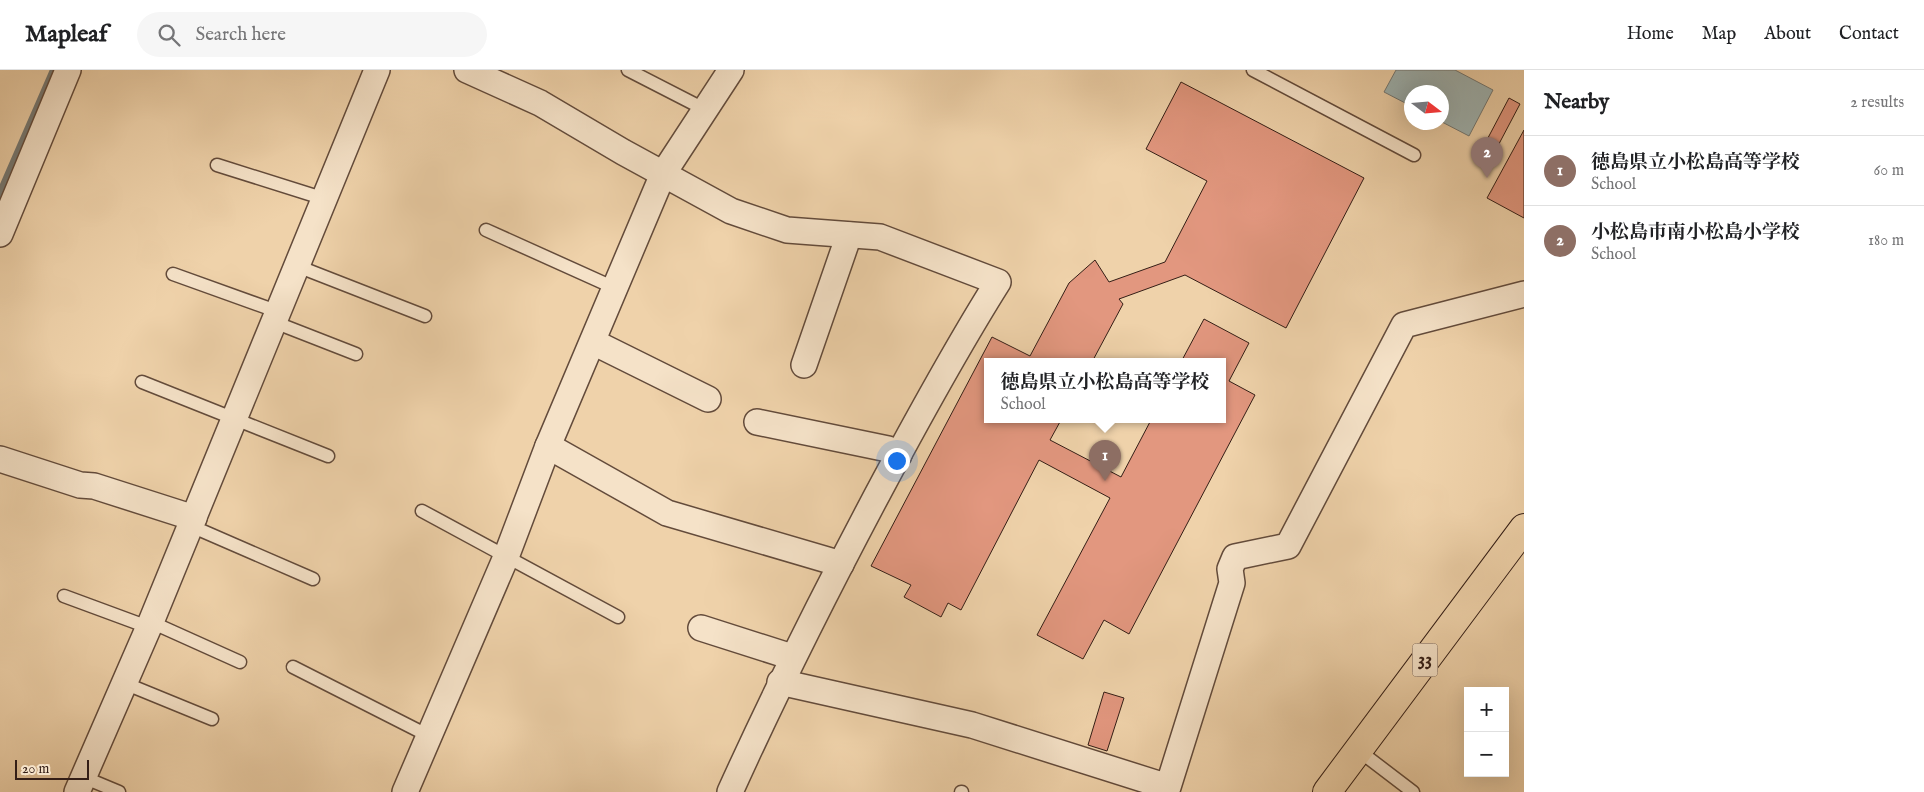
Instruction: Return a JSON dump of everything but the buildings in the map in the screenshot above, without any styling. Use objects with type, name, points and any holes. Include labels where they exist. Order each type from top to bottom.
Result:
[{"type":"main road","name":"33","points":[[1327,792],[1524,528]]},
{"type":"street","points":[[0,234],[68,70]]},
{"type":"street","points":[[80,784],[150,624],[377,70]]},
{"type":"street","points":[[467,70],[540,103],[731,211],[787,230],[880,237],[998,282],[974,320],[899,454],[841,564],[780,682],[730,792]]},
{"type":"street","points":[[405,792],[506,557],[548,446],[617,289],[664,174],[731,70]]},
{"type":"street","points":[[804,365],[849,236]]},
{"type":"street","points":[[780,682],[972,725],[1168,787],[1232,583],[1230,569],[1235,557],[1288,546],[1404,325],[1524,294]]},
{"type":"street","points":[[593,342],[708,400]]},
{"type":"street","points":[[757,422],[888,449],[899,454]]},
{"type":"street","points":[[548,446],[667,513],[841,564]]},
{"type":"street","points":[[0,460],[80,484],[94,486],[192,522]]},
{"type":"street","points":[[700,628],[792,658]]},
{"type":"lane","points":[[628,70],[706,110]]},
{"type":"lane","points":[[1253,70],[1414,155]]},
{"type":"lane","points":[[217,165],[325,199]]},
{"type":"lane","points":[[486,230],[617,289]]},
{"type":"lane","points":[[297,266],[425,316]]},
{"type":"lane","points":[[172,274],[277,317],[356,354]]},
{"type":"lane","points":[[142,382],[328,456]]},
{"type":"lane","points":[[422,511],[618,617]]},
{"type":"lane","points":[[192,522],[313,579]]},
{"type":"lane","points":[[64,596],[150,624],[240,662]]},
{"type":"lane","points":[[293,667],[429,736]]},
{"type":"lane","points":[[124,684],[212,718]]},
{"type":"lane","points":[[1358,750],[1413,792]]},
{"type":"lane","points":[[80,784],[119,792]]},
{"type":"water","points":[[1396,70],[1455,70],[1493,90],[1469,136],[1449,126],[1449,85],[1404,85],[1404,102],[1384,92]]},
{"type":"waterway","points":[[0,194],[54,70]]},
{"type":"place","name":"小松島市南小松島小学校","points":[[1487,178]]},
{"type":"place","name":"徳島県立小松島高等学校","points":[[1105,481]]}]
